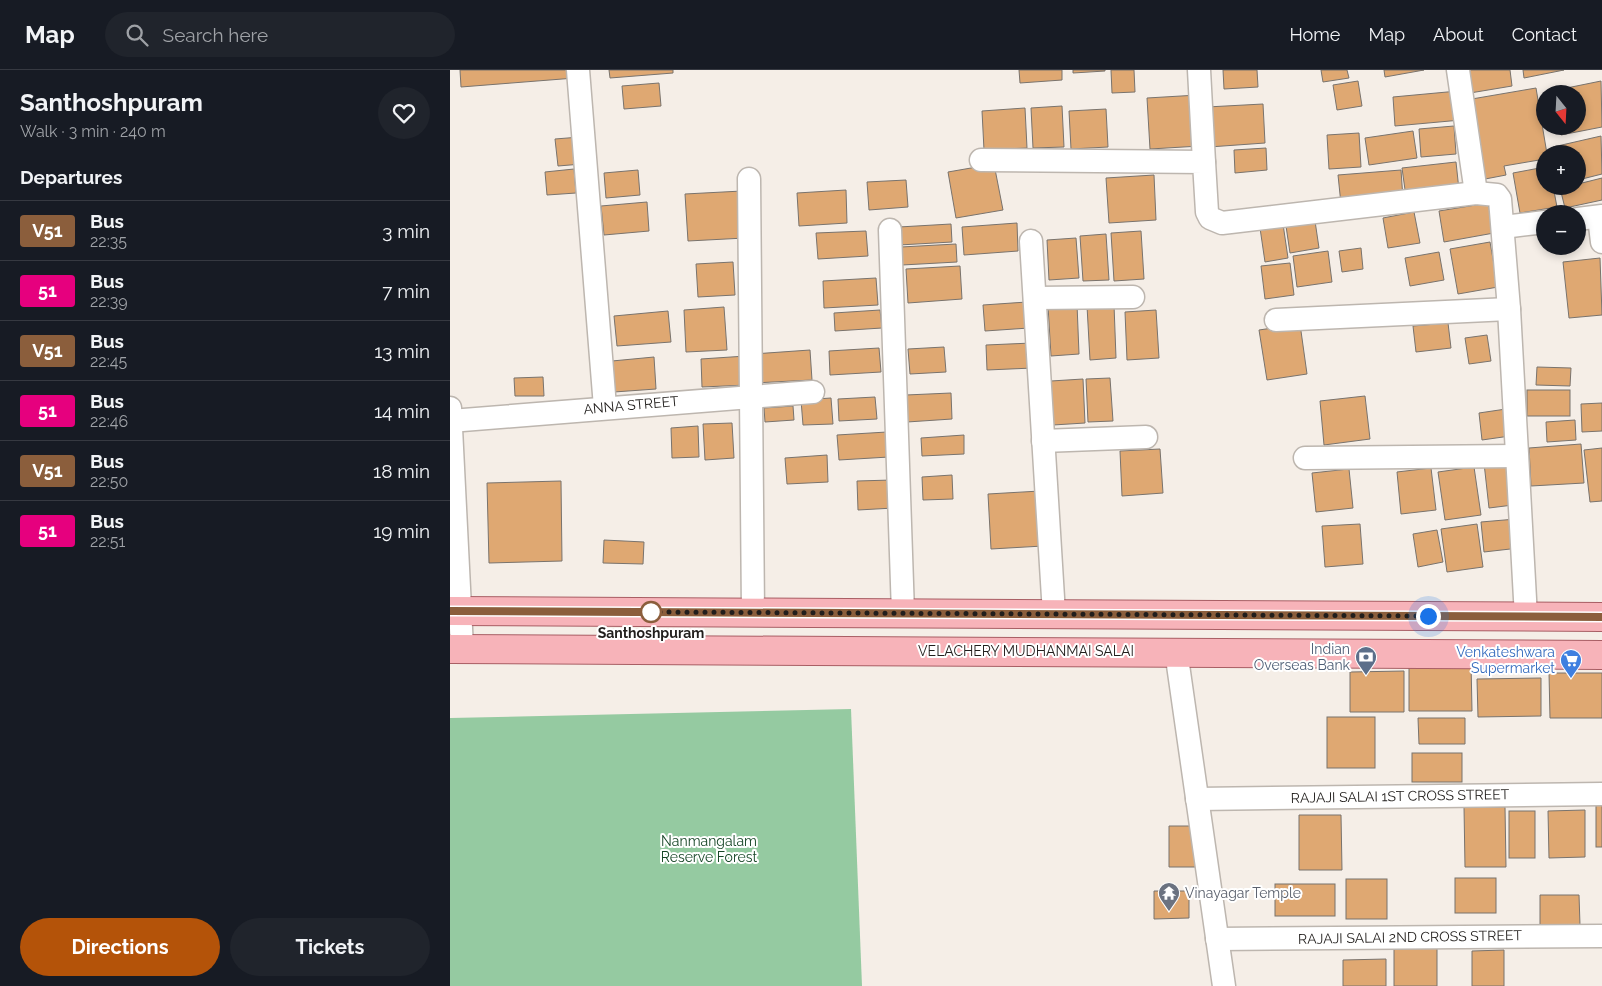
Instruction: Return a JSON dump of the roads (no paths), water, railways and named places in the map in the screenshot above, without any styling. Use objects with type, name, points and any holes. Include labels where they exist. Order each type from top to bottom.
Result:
[{"type":"main road","points":[[455,611],[1602,617]]},
{"type":"main road","name":"VELACHERY MUDHANMAI SALAI","points":[[456,649],[1602,655]]},
{"type":"street","points":[[578,70],[605,407]]},
{"type":"street","points":[[1199,70],[1207,212],[1210,218],[1222,223],[1476,193],[1497,194],[1500,200],[1510,309],[1526,616]]},
{"type":"street","points":[[1458,70],[1476,193]]},
{"type":"street","points":[[981,160],[1204,162]]},
{"type":"street","points":[[749,179],[753,612]]},
{"type":"street","points":[[1593,217],[1602,242]]},
{"type":"street","points":[[1503,227],[1536,223]]},
{"type":"street","points":[[890,230],[903,613]]},
{"type":"street","points":[[1031,241],[1054,614]]},
{"type":"street","points":[[1035,298],[1133,297]]},
{"type":"street","points":[[1276,320],[1510,309]]},
{"type":"street","name":"ANNA STREET","points":[[450,421],[605,407],[813,392]]},
{"type":"street","points":[[450,408],[456,649]]},
{"type":"street","points":[[1044,441],[1146,437]]},
{"type":"street","points":[[1304,458],[1517,456]]},
{"type":"street","points":[[1176,652],[1224,986]]},
{"type":"street","name":"RAJAJI SALAI 1ST CROSS STREET","points":[[1197,799],[1602,794]]},
{"type":"street","name":"RAJAJI SALAI 2ND CROSS STREET","points":[[1217,939],[1602,936]]},
{"type":"place","name":"Santhoshpuram","points":[[651,612]]},
{"type":"place","name":"Indian Overseas Bank","points":[[1366,676]]},
{"type":"place","name":"Venkateshwara Supermarket","points":[[1571,679]]},
{"type":"place","name":"Vinayagar Temple","points":[[1169,912]]},
{"type":"park label","name":"Nanmangalam Reserve Forest","points":[[709,850]]}]
